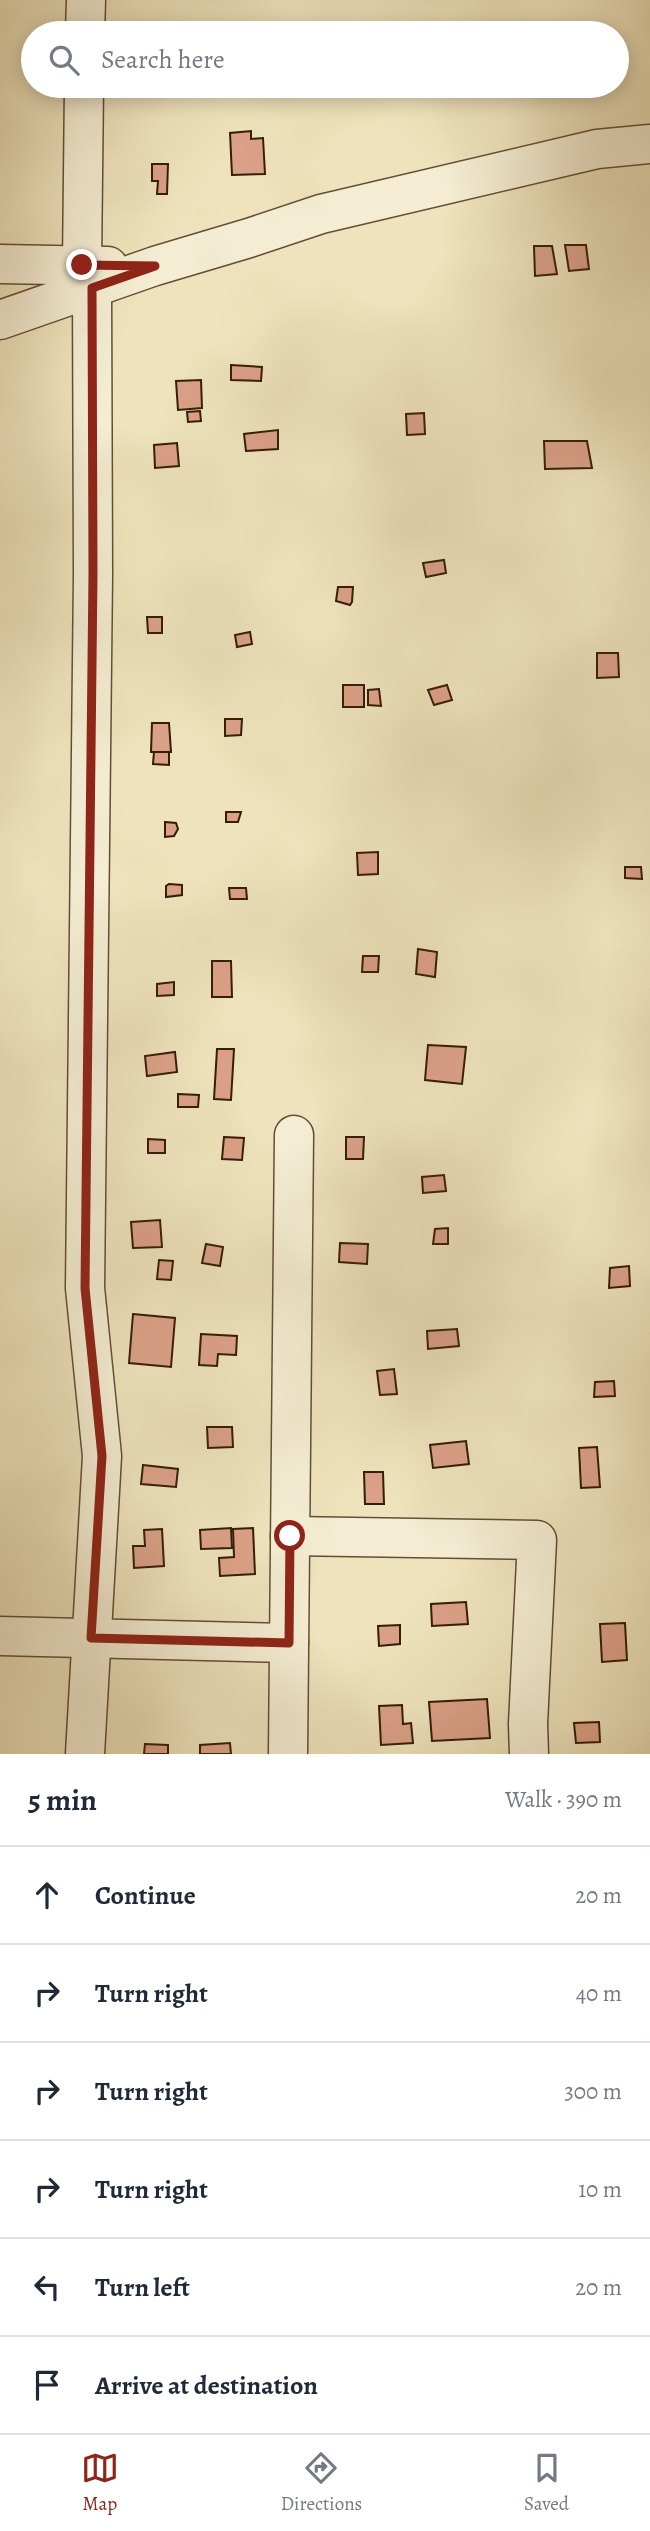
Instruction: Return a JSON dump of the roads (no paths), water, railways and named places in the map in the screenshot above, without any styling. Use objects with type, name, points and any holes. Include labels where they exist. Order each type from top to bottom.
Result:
[{"type":"street","points":[[85,21],[86,0]]},
{"type":"street","points":[[85,98],[93,574],[85,1288],[102,1456],[85,1754]]},
{"type":"street","points":[[0,320],[87,277],[155,266],[321,214],[597,149],[650,144]]},
{"type":"street","points":[[0,264],[87,277]]},
{"type":"street","points":[[288,1754],[294,1135]]},
{"type":"street","points":[[290,1536],[537,1540],[528,1724],[529,1754]]},
{"type":"street","points":[[0,1636],[289,1643]]}]
